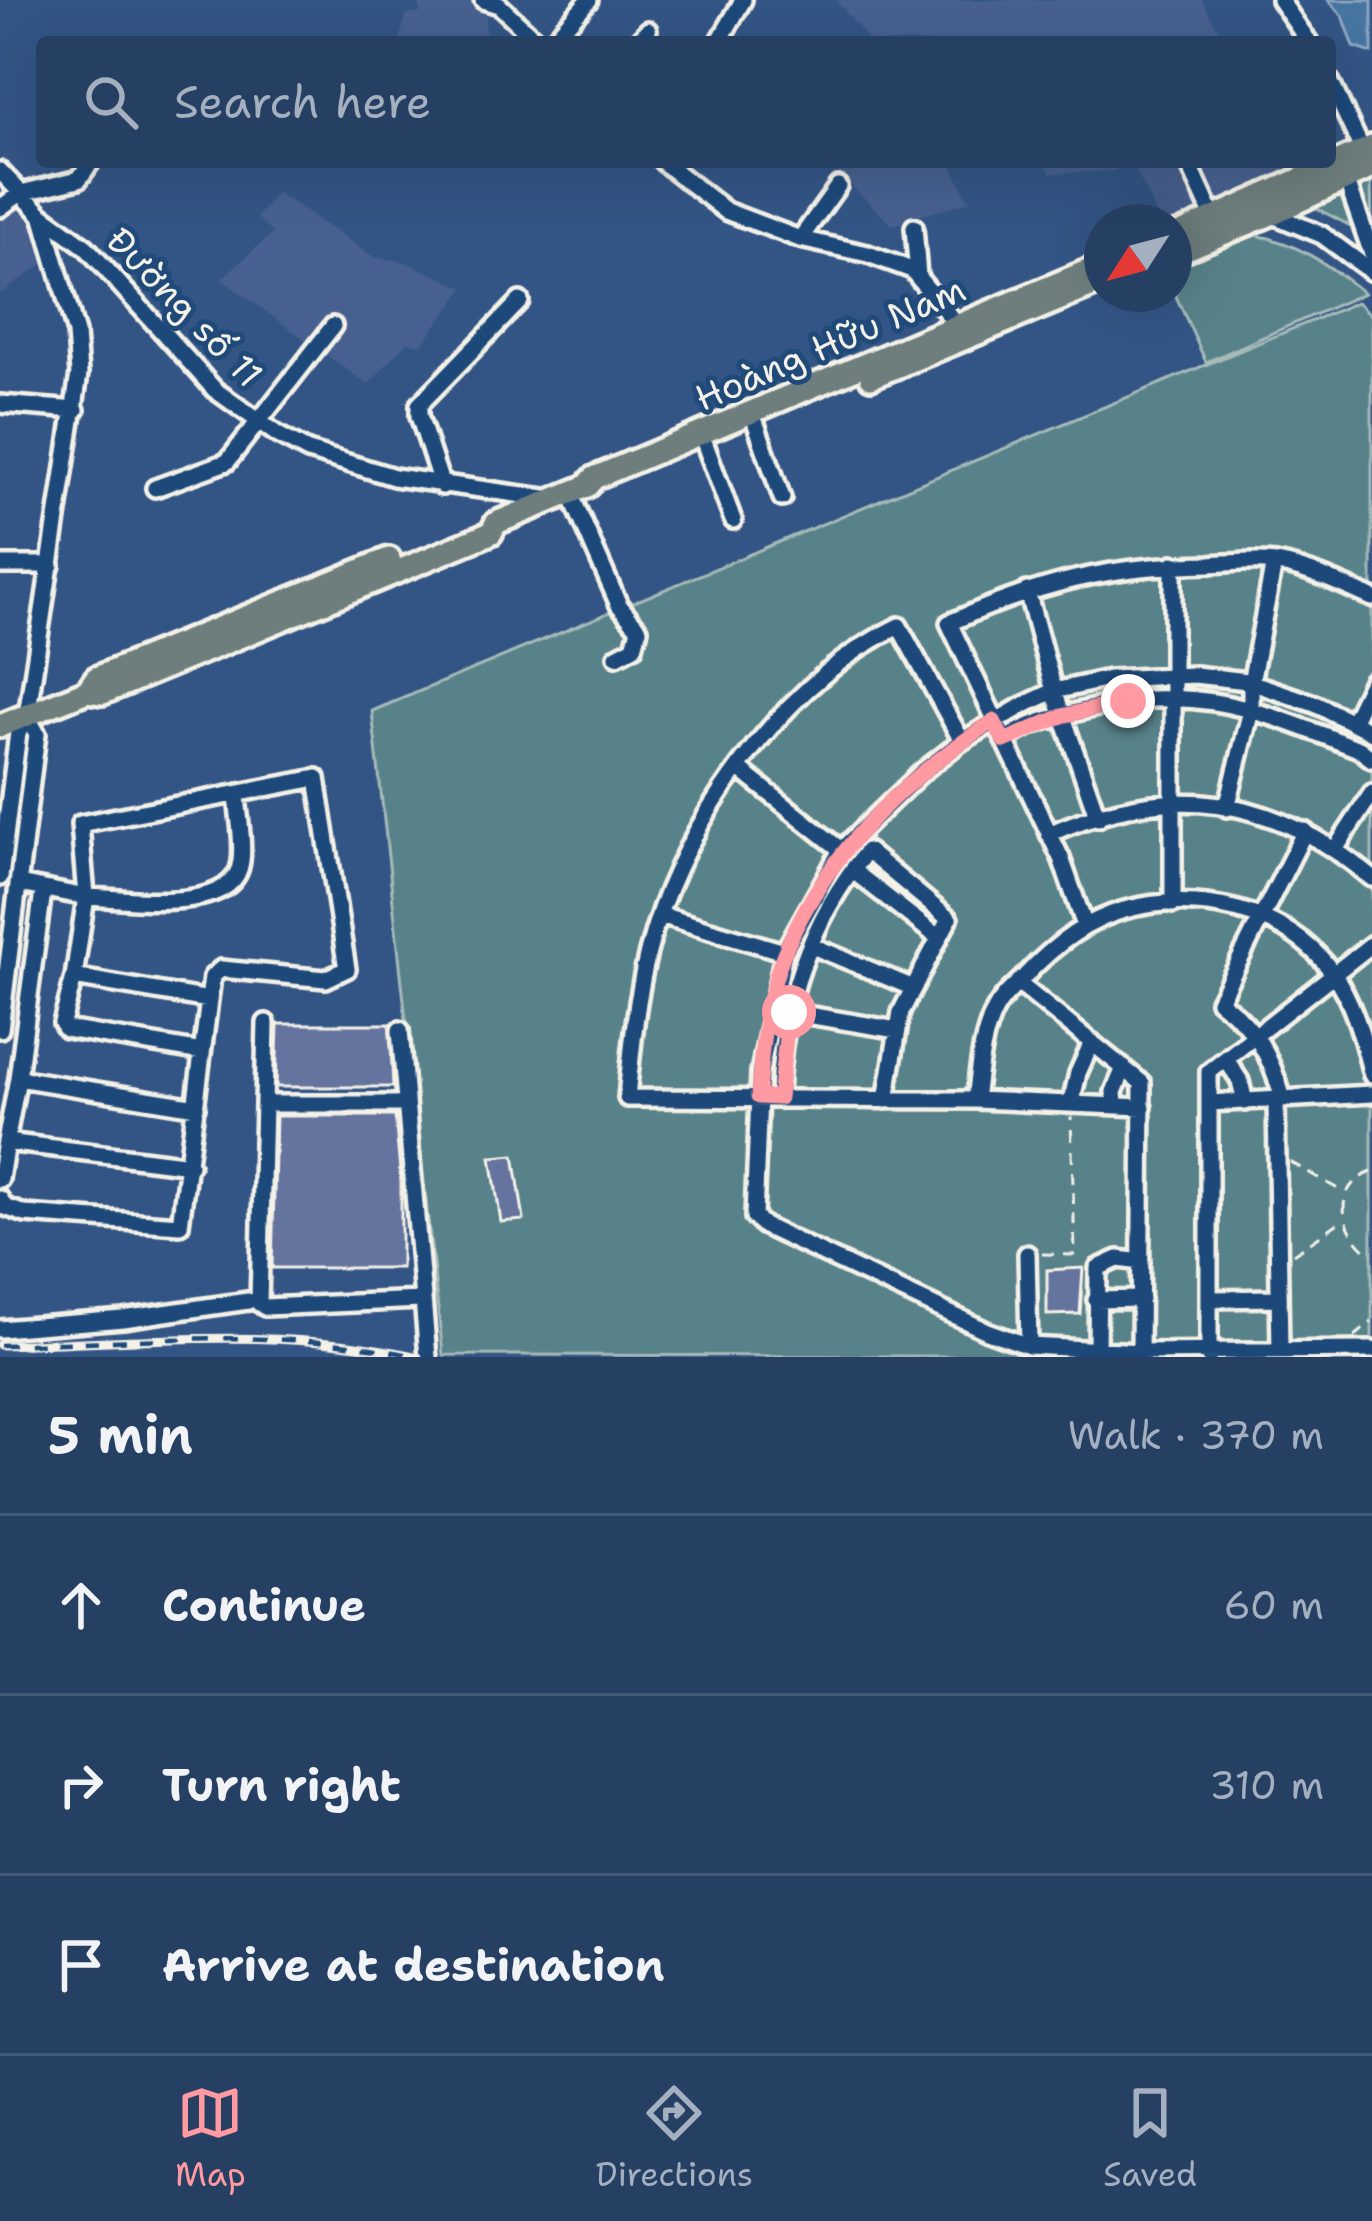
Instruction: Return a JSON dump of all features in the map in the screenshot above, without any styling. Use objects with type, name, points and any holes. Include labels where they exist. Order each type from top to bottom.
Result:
[{"type":"main road","points":[[1192,228],[1370,161]]},
{"type":"main road","points":[[1192,247],[1271,214],[1343,171]]},
{"type":"main road","name":"Hoàng Hữu Nam","points":[[570,493],[598,488],[757,424],[1084,274]]},
{"type":"main road","name":"Hoàng Hữu Nam","points":[[0,726],[87,691],[103,693],[491,533],[496,523],[570,493],[594,478],[960,332],[1084,288]]},
{"type":"street","points":[[483,0],[499,4],[532,36]]},
{"type":"street","points":[[556,36],[589,0]]},
{"type":"street","points":[[722,36],[743,0]]},
{"type":"street","points":[[1280,0],[1305,36]]},
{"type":"street","points":[[1336,93],[1370,161]]},
{"type":"street","points":[[0,208],[21,193],[79,179],[87,168]]},
{"type":"street","points":[[673,168],[726,212],[800,239],[868,254],[918,276],[960,332]]},
{"type":"street","points":[[1191,168],[1214,219]]},
{"type":"street","name":"Đường số 11","points":[[0,171],[42,215],[86,247],[215,390],[308,452],[394,477],[442,485],[570,493]]},
{"type":"street","points":[[1343,171],[1372,254]]},
{"type":"street","points":[[800,239],[838,186]]},
{"type":"street","points":[[1271,214],[1322,236],[1372,272]]},
{"type":"street","points":[[0,877],[18,733],[27,716],[76,410],[76,333],[42,215]]},
{"type":"street","points":[[914,227],[918,276]]},
{"type":"street","points":[[442,485],[418,416],[419,405],[520,301]]},
{"type":"street","points":[[155,488],[227,461],[333,326]]},
{"type":"street","points":[[0,404],[76,410]]},
{"type":"street","points":[[757,424],[782,498]]},
{"type":"street","points":[[705,445],[733,520]]},
{"type":"street","points":[[489,490],[498,506],[496,523]]},
{"type":"street","points":[[570,493],[619,605],[639,629],[634,647],[617,656]]},
{"type":"street","points":[[1227,808],[1251,710],[1274,563]]},
{"type":"street","points":[[1085,926],[1049,834],[949,623],[1027,591],[1108,570],[1173,564],[1274,563],[1328,578],[1372,598]]},
{"type":"street","points":[[1173,564],[1173,904]]},
{"type":"street","points":[[0,565],[51,565]]},
{"type":"street","points":[[1027,591],[1054,691],[1097,818]]},
{"type":"street","points":[[962,742],[899,626],[809,690],[738,768],[690,845],[659,915],[641,982],[627,1098],[1143,1106]]},
{"type":"street","points":[[1372,732],[1315,704],[1252,683],[1172,676],[1109,679],[1054,691],[962,742],[908,785],[841,850],[784,952],[764,1037],[754,1217],[926,1303],[1029,1346],[1141,1354],[1372,1350]]},
{"type":"street","points":[[1352,722],[1372,680]]},
{"type":"street","points":[[1004,741],[1062,716],[1128,701],[1197,697],[1251,710],[1359,749],[1372,759]]},
{"type":"street","points":[[0,1029],[37,734],[27,716]]},
{"type":"street","points":[[738,768],[841,850]]},
{"type":"street","points":[[0,1199],[5,1207],[25,1214],[180,1225],[212,976],[221,969],[326,979],[347,969],[316,778],[80,824],[86,897],[62,1023],[66,1029],[202,1052]]},
{"type":"street","points":[[1336,848],[1372,793]]},
{"type":"street","points":[[19,884],[86,897],[194,900],[219,892],[235,879],[241,862],[237,794]]},
{"type":"street","points":[[1049,834],[1097,818],[1191,799],[1284,821],[1336,848],[1372,878]]},
{"type":"street","points":[[1280,1350],[1279,1100],[1264,1044],[1239,1015],[1219,1001],[1305,832]]},
{"type":"street","points":[[779,1098],[789,1012],[810,945],[867,851],[950,919],[911,987],[886,1100]]},
{"type":"street","points":[[852,870],[939,938]]},
{"type":"street","points":[[0,1179],[43,891]]},
{"type":"street","points":[[975,1100],[981,1051],[993,1013],[1046,953],[1085,926],[1121,910],[1173,904],[1211,905],[1261,917],[1313,950],[1334,974],[1367,1034],[1372,1075]]},
{"type":"street","points":[[659,915],[784,952]]},
{"type":"street","points":[[1209,1354],[1209,1072],[1372,944]]},
{"type":"street","points":[[810,945],[911,987]]},
{"type":"street","points":[[74,977],[209,1000]]},
{"type":"street","points":[[1018,983],[1142,1083],[1141,1354]]},
{"type":"street","points":[[789,1012],[898,1030]]},
{"type":"street","points":[[266,1023],[260,1303],[421,1300]]},
{"type":"street","points":[[400,1030],[428,1357]]},
{"type":"street","points":[[1071,1104],[1092,1042]]},
{"type":"street","points":[[1226,1059],[1240,1081],[1245,1102]]},
{"type":"street","points":[[1115,1106],[1114,1092],[1124,1068]]},
{"type":"street","points":[[18,1078],[196,1107]]},
{"type":"street","points":[[1209,1103],[1372,1094]]},
{"type":"street","points":[[266,1104],[406,1105]]},
{"type":"street","points":[[6,1142],[190,1165]]},
{"type":"street","points":[[1027,1254],[1029,1346]]},
{"type":"street","points":[[1096,1350],[1098,1268],[1118,1259],[1141,1262]]},
{"type":"street","points":[[1210,1299],[1277,1298]]},
{"type":"street","points":[[1096,1300],[1141,1299]]},
{"type":"street","points":[[0,1330],[248,1301]]},
{"type":"path","points":[[1027,1254],[1075,1255],[1071,1104]]},
{"type":"path","points":[[1276,1154],[1346,1194]]},
{"type":"path","points":[[1372,1172],[1356,1178],[1346,1194],[1344,1219],[1351,1238],[1372,1255]]},
{"type":"path","points":[[1277,1265],[1344,1219]]},
{"type":"shaded area","points":[[419,0],[486,0],[485,36],[401,36],[406,15],[420,13]]},
{"type":"shaded area","points":[[836,0],[1202,0],[1222,36],[865,36]]},
{"type":"shaded area","points":[[1328,0],[1372,0],[1372,53],[1354,47],[1343,16]]},
{"type":"shaded area","points":[[833,168],[953,168],[969,201],[892,225]]},
{"type":"shaded area","points":[[1048,168],[1119,168],[1114,171],[1050,173]]},
{"type":"shaded area","points":[[1135,168],[1306,168],[1192,222],[1192,204],[1152,204]]},
{"type":"shaded area","points":[[0,184],[35,218],[49,260],[0,294]]},
{"type":"shaded area","points":[[276,192],[374,257],[406,262],[465,288],[421,345],[407,342],[368,385],[221,279],[273,233],[257,218]]},
{"type":"green space","points":[[1371,180],[1372,237],[1310,205]]},
{"type":"green space","points":[[1256,235],[1313,257],[1364,293],[1206,362],[1183,312],[1192,312],[1192,261]]},
{"type":"green space","points":[[1357,302],[1372,316],[1372,1357],[443,1355],[372,711]]},
{"type":"building","points":[[278,1024],[390,1024],[393,1087],[276,1087]]},
{"type":"building","points":[[276,1116],[395,1116],[401,1268],[272,1268]]},
{"type":"building","points":[[514,1155],[524,1220],[501,1222],[491,1157]]},
{"type":"building","points":[[1083,1268],[1080,1314],[1047,1315],[1047,1270]]},
{"type":"railway","points":[[0,1345],[262,1339],[367,1347],[418,1357]]},
{"type":"route","points":[[789,1012],[779,1098],[758,1097],[764,1037],[784,952],[841,850],[922,772],[994,721],[1004,741],[1062,716],[1128,701]]}]
